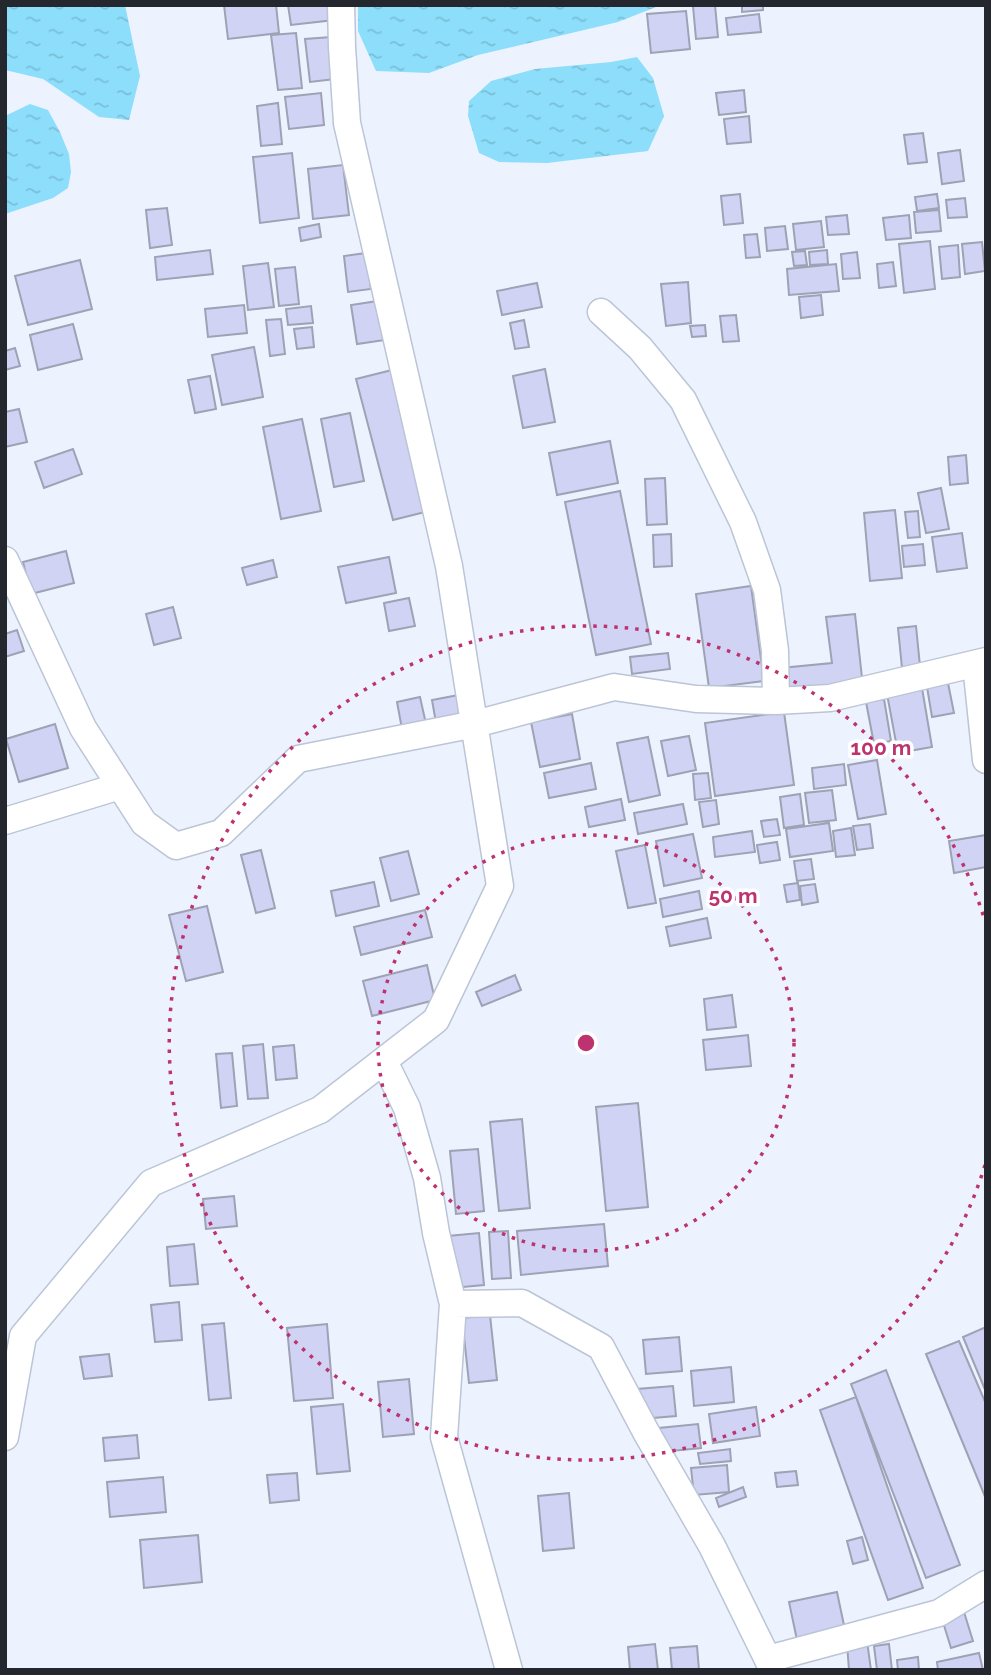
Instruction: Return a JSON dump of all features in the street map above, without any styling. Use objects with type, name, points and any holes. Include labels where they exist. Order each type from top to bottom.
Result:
[{"type":"street","points":[[5,1437],[23,1336],[151,1183],[320,1110],[436,1020],[500,886],[449,566],[348,123],[341,5]]},
{"type":"street","points":[[601,312],[640,348],[683,400],[743,522],[767,590],[775,651],[776,701]]},
{"type":"street","points":[[5,559],[83,728],[144,823],[176,846],[221,833],[298,759],[475,724],[614,687],[696,699],[776,701],[830,698],[981,662],[986,761]]},
{"type":"street","points":[[5,821],[120,786]]},
{"type":"street","points":[[384,1061],[407,1108],[427,1178],[436,1233],[453,1304],[444,1437],[509,1670]]},
{"type":"street","points":[[453,1304],[522,1303],[601,1347],[646,1432],[712,1546],[770,1664],[939,1613],[986,1584]]},
{"type":"water","points":[[5,5],[125,5],[140,76],[129,120],[99,117],[43,79],[5,70]]},
{"type":"water","points":[[358,5],[661,5],[618,22],[478,55],[429,73],[376,71],[358,31]]},
{"type":"water","points":[[637,57],[653,78],[664,116],[648,151],[547,163],[499,162],[479,153],[468,116],[469,101],[491,81],[535,69]]},
{"type":"water","points":[[30,104],[48,110],[60,132],[69,154],[71,172],[68,188],[53,198],[5,214],[5,116]]},
{"type":"building","points":[[224,5],[276,5],[279,33],[228,39]]},
{"type":"building","points":[[288,5],[332,5],[334,20],[291,25]]},
{"type":"building","points":[[715,5],[718,37],[696,39],[693,6]]},
{"type":"building","points":[[742,5],[763,5],[763,10],[742,12]]},
{"type":"building","points":[[686,11],[690,49],[651,53],[647,14]]},
{"type":"building","points":[[759,14],[761,32],[728,35],[726,18]]},
{"type":"building","points":[[296,33],[302,88],[278,90],[271,35]]},
{"type":"building","points":[[331,37],[335,79],[310,82],[305,39]]},
{"type":"building","points":[[744,90],[746,112],[719,115],[716,93]]},
{"type":"building","points":[[321,93],[324,125],[289,129],[285,97]]},
{"type":"building","points":[[278,103],[282,144],[261,146],[257,106]]},
{"type":"building","points":[[749,116],[751,142],[727,144],[724,119]]},
{"type":"building","points":[[923,133],[927,162],[908,164],[904,135]]},
{"type":"building","points":[[960,150],[964,181],[942,184],[938,153]]},
{"type":"building","points":[[292,153],[299,218],[260,223],[253,157]]},
{"type":"building","points":[[343,165],[349,215],[313,219],[308,169]]},
{"type":"building","points":[[740,194],[743,223],[724,225],[721,196]]},
{"type":"building","points":[[937,194],[939,208],[917,211],[915,197]]},
{"type":"building","points":[[965,198],[967,217],[948,218],[946,200]]},
{"type":"building","points":[[167,208],[172,245],[150,248],[146,210]]},
{"type":"building","points":[[939,210],[941,231],[916,233],[914,212]]},
{"type":"building","points":[[847,215],[849,234],[828,235],[826,217]]},
{"type":"building","points":[[909,215],[911,238],[886,240],[883,218]]},
{"type":"building","points":[[821,221],[824,247],[796,250],[793,224]]},
{"type":"building","points":[[319,224],[321,237],[301,241],[299,228]]},
{"type":"building","points":[[785,226],[788,249],[767,251],[765,228]]},
{"type":"building","points":[[757,234],[760,257],[746,258],[744,235]]},
{"type":"building","points":[[930,241],[935,289],[904,293],[899,244]]},
{"type":"building","points":[[982,242],[985,271],[965,274],[962,244]]},
{"type":"building","points":[[958,245],[960,277],[942,279],[939,247]]},
{"type":"building","points":[[210,250],[213,274],[157,280],[155,257]]},
{"type":"building","points":[[827,250],[828,264],[810,265],[809,252]]},
{"type":"building","points":[[805,251],[807,265],[794,266],[792,252]]},
{"type":"building","points":[[857,252],[860,278],[843,279],[841,254]]},
{"type":"building","points":[[366,253],[371,289],[348,292],[344,256]]},
{"type":"building","points":[[80,260],[92,309],[28,325],[15,276]]},
{"type":"building","points":[[893,262],[896,286],[879,288],[877,264]]},
{"type":"building","points":[[268,263],[274,307],[248,310],[243,266]]},
{"type":"building","points":[[836,264],[839,291],[789,295],[787,269]]},
{"type":"building","points":[[295,267],[299,304],[279,306],[275,269]]},
{"type":"building","points":[[688,282],[691,323],[666,326],[661,284]]},
{"type":"building","points":[[537,283],[542,307],[502,315],[497,291]]},
{"type":"building","points":[[821,295],[823,315],[801,318],[799,297]]},
{"type":"building","points":[[378,301],[385,340],[357,344],[351,305]]},
{"type":"building","points":[[244,305],[247,333],[208,337],[205,309]]},
{"type":"building","points":[[311,306],[313,323],[288,325],[286,309]]},
{"type":"building","points":[[736,315],[739,341],[723,342],[720,316]]},
{"type":"building","points":[[281,319],[285,354],[270,356],[266,320]]},
{"type":"building","points":[[524,320],[529,347],[515,349],[510,323]]},
{"type":"building","points":[[73,324],[82,359],[38,370],[30,335]]},
{"type":"building","points":[[705,325],[706,336],[692,337],[690,326]]},
{"type":"building","points":[[312,327],[314,347],[297,349],[294,329]]},
{"type":"building","points":[[254,347],[263,397],[222,405],[212,355]]},
{"type":"building","points":[[15,348],[20,366],[5,370],[5,351]]},
{"type":"building","points":[[545,369],[555,422],[523,428],[513,376]]},
{"type":"building","points":[[392,370],[429,511],[393,520],[356,379]]},
{"type":"building","points":[[210,376],[216,409],[195,413],[188,380]]},
{"type":"building","points":[[19,409],[27,442],[5,447],[5,412]]},
{"type":"building","points":[[350,413],[364,481],[334,487],[321,419]]},
{"type":"building","points":[[302,419],[321,511],[281,519],[263,427]]},
{"type":"building","points":[[610,441],[618,483],[557,495],[549,453]]},
{"type":"building","points":[[73,449],[82,474],[44,488],[35,462]]},
{"type":"building","points":[[966,455],[968,483],[950,485],[948,457]]},
{"type":"building","points":[[665,478],[667,524],[647,525],[645,479]]},
{"type":"building","points":[[941,488],[949,529],[926,533],[918,493]]},
{"type":"building","points":[[620,491],[651,644],[596,655],[565,502]]},
{"type":"building","points":[[895,510],[902,578],[870,581],[864,513]]},
{"type":"building","points":[[918,511],[920,537],[908,538],[905,512]]},
{"type":"building","points":[[962,533],[967,568],[937,572],[932,537]]},
{"type":"building","points":[[671,534],[672,566],[654,567],[653,535]]},
{"type":"building","points":[[923,544],[925,565],[904,567],[902,546]]},
{"type":"building","points":[[66,551],[74,583],[31,594],[23,562]]},
{"type":"building","points":[[389,557],[396,593],[346,603],[338,567]]},
{"type":"building","points":[[273,560],[277,577],[247,585],[242,568]]},
{"type":"building","points":[[751,586],[764,681],[709,688],[696,594]]},
{"type":"building","points":[[409,598],[415,626],[389,631],[384,603]]},
{"type":"building","points":[[173,607],[181,638],[154,645],[146,614]]},
{"type":"building","points":[[855,614],[863,687],[784,695],[781,668],[832,663],[826,617]]},
{"type":"building","points":[[916,626],[920,666],[902,668],[898,628]]},
{"type":"building","points":[[17,630],[24,651],[5,657],[5,634]]},
{"type":"building","points":[[668,653],[670,669],[632,674],[630,657]]},
{"type":"building","points":[[948,683],[954,713],[932,717],[927,687]]},
{"type":"building","points":[[922,688],[932,747],[898,753],[887,694]]},
{"type":"building","points":[[464,694],[468,717],[436,723],[432,700]]},
{"type":"building","points":[[420,697],[426,724],[402,729],[397,702]]},
{"type":"building","points":[[884,699],[891,741],[874,744],[866,702]]},
{"type":"building","points":[[784,712],[794,785],[715,796],[705,723]]},
{"type":"building","points":[[572,714],[580,759],[540,767],[531,722]]},
{"type":"building","points":[[55,724],[68,768],[19,782],[6,739]]},
{"type":"building","points":[[689,736],[696,770],[668,776],[661,741]]},
{"type":"building","points":[[648,737],[660,795],[629,802],[617,743]]},
{"type":"building","points":[[877,760],[886,814],[858,819],[848,765]]},
{"type":"building","points":[[591,763],[596,789],[549,798],[544,773]]},
{"type":"building","points":[[844,764],[846,785],[814,789],[812,768]]},
{"type":"building","points":[[708,773],[711,798],[695,800],[693,774]]},
{"type":"building","points":[[832,790],[836,820],[809,823],[805,793]]},
{"type":"building","points":[[800,794],[804,825],[784,828],[780,797]]},
{"type":"building","points":[[621,799],[625,820],[589,827],[585,807]]},
{"type":"building","points":[[716,800],[719,824],[703,827],[699,802]]},
{"type":"building","points":[[683,804],[687,824],[638,834],[634,813]]},
{"type":"building","points":[[777,819],[780,835],[764,837],[761,821]]},
{"type":"building","points":[[829,823],[833,851],[790,857],[786,829]]},
{"type":"building","points":[[870,824],[873,848],[857,850],[853,826]]},
{"type":"building","points":[[851,828],[855,855],[836,857],[833,831]]},
{"type":"building","points":[[752,831],[755,852],[715,857],[713,837]]},
{"type":"building","points":[[693,834],[702,878],[664,886],[656,841]]},
{"type":"building","points":[[986,835],[986,867],[954,873],[949,841]]},
{"type":"building","points":[[777,842],[780,860],[760,863],[757,845]]},
{"type":"building","points":[[645,845],[656,903],[628,908],[616,851]]},
{"type":"building","points":[[261,850],[275,908],[256,913],[241,855]]},
{"type":"building","points":[[408,851],[419,894],[391,901],[380,858]]},
{"type":"building","points":[[811,859],[814,879],[797,881],[794,861]]},
{"type":"building","points":[[374,882],[379,906],[336,916],[331,891]]},
{"type":"building","points":[[798,883],[800,900],[787,902],[784,885]]},
{"type":"building","points":[[815,884],[818,902],[802,905],[800,886]]},
{"type":"building","points":[[699,891],[702,909],[663,917],[660,899]]},
{"type":"building","points":[[207,906],[223,972],[186,981],[169,915]]},
{"type":"building","points":[[425,910],[432,937],[361,955],[354,927]]},
{"type":"building","points":[[707,918],[711,938],[670,946],[666,927]]},
{"type":"building","points":[[427,965],[435,1000],[372,1016],[363,981]]},
{"type":"building","points":[[515,975],[521,990],[482,1006],[476,992]]},
{"type":"building","points":[[732,995],[736,1027],[707,1030],[704,999]]},
{"type":"building","points":[[748,1035],[751,1066],[706,1070],[703,1040]]},
{"type":"building","points":[[263,1044],[268,1098],[248,1099],[243,1046]]},
{"type":"building","points":[[294,1045],[297,1078],[276,1080],[273,1047]]},
{"type":"building","points":[[232,1053],[237,1106],[221,1108],[216,1054]]},
{"type":"building","points":[[638,1103],[648,1207],[606,1211],[596,1107]]},
{"type":"building","points":[[522,1119],[530,1208],[499,1211],[490,1122]]},
{"type":"building","points":[[478,1149],[484,1211],[456,1214],[450,1151]]},
{"type":"building","points":[[234,1196],[237,1226],[206,1229],[203,1199]]},
{"type":"building","points":[[604,1224],[608,1266],[521,1275],[517,1231]]},
{"type":"building","points":[[508,1231],[511,1278],[492,1279],[489,1232]]},
{"type":"building","points":[[479,1233],[484,1285],[452,1288],[448,1236]]},
{"type":"building","points":[[194,1244],[198,1284],[170,1286],[167,1247]]},
{"type":"building","points":[[179,1302],[182,1340],[155,1342],[151,1305]]},
{"type":"building","points":[[490,1315],[497,1380],[469,1383],[462,1318]]},
{"type":"building","points":[[224,1323],[231,1398],[209,1400],[202,1325]]},
{"type":"building","points":[[327,1324],[333,1398],[294,1401],[287,1328]]},
{"type":"building","points":[[986,1327],[986,1392],[963,1337]]},
{"type":"building","points":[[679,1337],[682,1371],[646,1374],[643,1340]]},
{"type":"building","points":[[959,1341],[986,1404],[986,1499],[926,1354]]},
{"type":"building","points":[[109,1354],[112,1376],[84,1379],[80,1357]]},
{"type":"building","points":[[731,1367],[734,1402],[694,1406],[691,1371]]},
{"type":"building","points":[[886,1370],[960,1565],[926,1578],[851,1384]]},
{"type":"building","points":[[409,1379],[414,1434],[383,1437],[378,1382]]},
{"type":"building","points":[[673,1386],[676,1416],[641,1419],[637,1389]]},
{"type":"building","points":[[856,1397],[923,1588],[888,1600],[820,1410]]},
{"type":"building","points":[[343,1404],[350,1471],[317,1474],[311,1407]]},
{"type":"building","points":[[756,1407],[760,1436],[713,1443],[709,1414]]},
{"type":"building","points":[[698,1424],[701,1448],[661,1452],[659,1428]]},
{"type":"building","points":[[137,1435],[139,1458],[105,1461],[103,1438]]},
{"type":"building","points":[[730,1449],[731,1461],[700,1464],[698,1453]]},
{"type":"building","points":[[727,1465],[729,1492],[694,1495],[691,1468]]},
{"type":"building","points":[[796,1471],[798,1485],[777,1487],[775,1473]]},
{"type":"building","points":[[297,1473],[299,1500],[270,1503],[267,1475]]},
{"type":"building","points":[[163,1477],[166,1512],[110,1517],[107,1482]]},
{"type":"building","points":[[743,1487],[746,1497],[719,1507],[716,1498]]},
{"type":"building","points":[[569,1493],[574,1548],[543,1551],[538,1496]]},
{"type":"building","points":[[198,1535],[202,1582],[144,1588],[140,1540]]},
{"type":"building","points":[[862,1537],[868,1560],[853,1564],[847,1541]]},
{"type":"building","points":[[837,1592],[845,1630],[797,1640],[789,1602]]},
{"type":"building","points":[[964,1612],[973,1641],[951,1648],[942,1619]]},
{"type":"building","points":[[867,1641],[871,1670],[849,1670],[847,1644]]},
{"type":"building","points":[[655,1644],[658,1670],[630,1670],[628,1647]]},
{"type":"building","points":[[889,1644],[892,1670],[877,1670],[874,1646]]},
{"type":"building","points":[[697,1646],[699,1670],[672,1670],[670,1648]]},
{"type":"building","points":[[979,1653],[983,1670],[938,1670],[937,1662]]},
{"type":"building","points":[[918,1657],[919,1670],[898,1670],[897,1660]]}]
